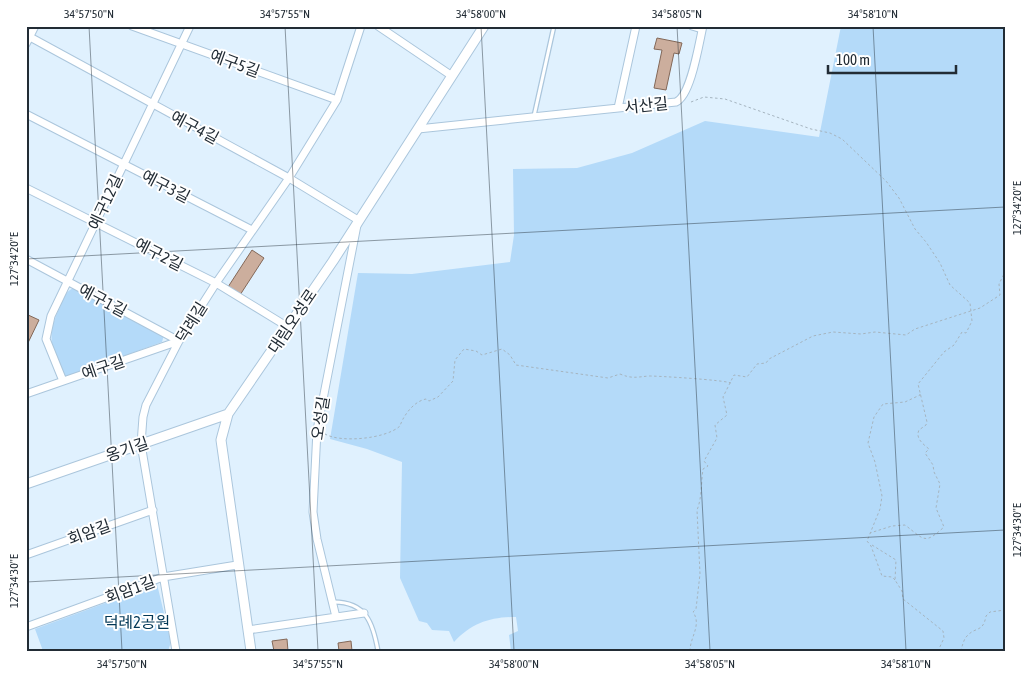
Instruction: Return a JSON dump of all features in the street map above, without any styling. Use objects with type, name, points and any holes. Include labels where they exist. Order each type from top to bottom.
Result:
[{"type":"street","points":[[28,41],[35,26]]},
{"type":"street","name":"예구5길","points":[[132,26],[337,100]]},
{"type":"street","name":"예구12길","points":[[62,381],[46,339],[51,316],[190,26]]},
{"type":"street","name":"덕례길","points":[[176,651],[141,444],[142,417],[146,405],[179,340],[289,178],[337,100],[361,26]]},
{"type":"street","points":[[378,26],[452,76]]},
{"type":"street","name":"대림오성로","points":[[251,651],[237,565],[221,440],[228,414],[288,327],[484,26]]},
{"type":"street","points":[[618,108],[636,26]]},
{"type":"street","points":[[692,26],[702,27]]},
{"type":"street","name":"서산길","points":[[418,129],[681,100],[687,90],[702,27]]},
{"type":"street","name":"예구4길","points":[[28,41],[153,104],[289,178],[358,220]]},
{"type":"street","name":"예구3길","points":[[26,114],[252,230]]},
{"type":"street","name":"예구2길","points":[[26,188],[216,283],[288,327]]},
{"type":"street","name":"오성길","points":[[336,617],[334,602],[317,539],[313,512],[316,430],[358,220]]},
{"type":"street","name":"예구1길","points":[[26,259],[179,340]]},
{"type":"street","name":"예구길","points":[[26,394],[179,340]]},
{"type":"street","name":"옹기길","points":[[26,484],[228,414]]},
{"type":"street","name":"회암길","points":[[26,555],[153,510]]},
{"type":"street","name":"회암1길","points":[[26,627],[163,577],[237,565]]},
{"type":"street","points":[[248,630],[364,613]]},
{"type":"lane","points":[[534,116],[554,26]]},
{"type":"lane","points":[[334,602],[351,604],[364,613],[372,626],[378,651]]},
{"type":"path","points":[[1003,26],[1005,30]]},
{"type":"path","points":[[691,102],[704,96],[725,99],[830,133],[842,139],[886,181],[899,198],[915,229],[940,264],[950,285],[970,303],[972,321],[966,333],[962,332],[954,345],[944,352],[919,381],[926,424],[919,430],[918,437],[922,444],[929,449],[925,454],[933,464],[934,472],[940,484],[936,508],[944,527],[935,537],[926,540],[914,534],[905,525],[892,526],[870,533]]},
{"type":"path","points":[[690,651],[690,640],[696,629],[697,617],[693,612],[696,609],[700,574],[697,510],[700,503],[699,496],[703,469],[708,466],[704,461],[717,438],[715,425],[727,416],[723,397],[734,375],[747,378],[757,364],[766,363],[769,359],[813,336],[833,332],[861,334],[875,332],[906,335],[915,329],[970,312],[1000,295],[999,284],[1005,272]]},
{"type":"path","points":[[322,429],[325,434],[346,440],[389,432],[400,426],[404,417],[417,401],[426,399],[429,401],[445,390],[453,380],[455,360],[464,349],[482,354],[502,349],[510,354],[516,365],[608,378],[620,374],[632,379],[650,376],[717,380],[731,384]]},
{"type":"path","points":[[920,392],[920,395],[905,402],[883,404],[874,417],[868,443],[875,462],[882,496],[880,509],[867,541],[871,546],[882,576],[892,577],[902,591],[902,599],[943,631],[944,638],[938,651]]},
{"type":"path","points":[[871,546],[881,549],[896,560],[895,580]]},
{"type":"path","points":[[960,651],[965,638],[981,628],[990,612],[1005,610]]},
{"type":"green space","points":[[841,26],[1005,26],[1005,651],[511,651],[509,635],[518,631],[516,617],[498,618],[482,622],[461,635],[454,642],[449,631],[432,630],[427,623],[419,621],[400,578],[402,462],[367,449],[330,439],[358,273],[412,274],[510,262],[514,235],[513,169],[577,168],[632,153],[705,121],[819,137]]},
{"type":"green space","points":[[73,288],[164,335],[162,342],[64,378],[54,351],[52,335],[55,318],[63,299]]},
{"type":"green space","name":"덕례2공원","points":[[157,584],[171,642],[168,651],[43,651],[35,629]]},
{"type":"building","points":[[657,38],[682,43],[679,54],[674,53],[666,90],[654,88],[662,50],[654,49]]},
{"type":"building","points":[[252,250],[264,258],[240,295],[228,287]]},
{"type":"building","points":[[26,314],[39,320],[26,347]]},
{"type":"building","points":[[287,639],[288,651],[274,651],[272,641]]},
{"type":"building","points":[[351,641],[352,651],[339,651],[338,643]]}]
